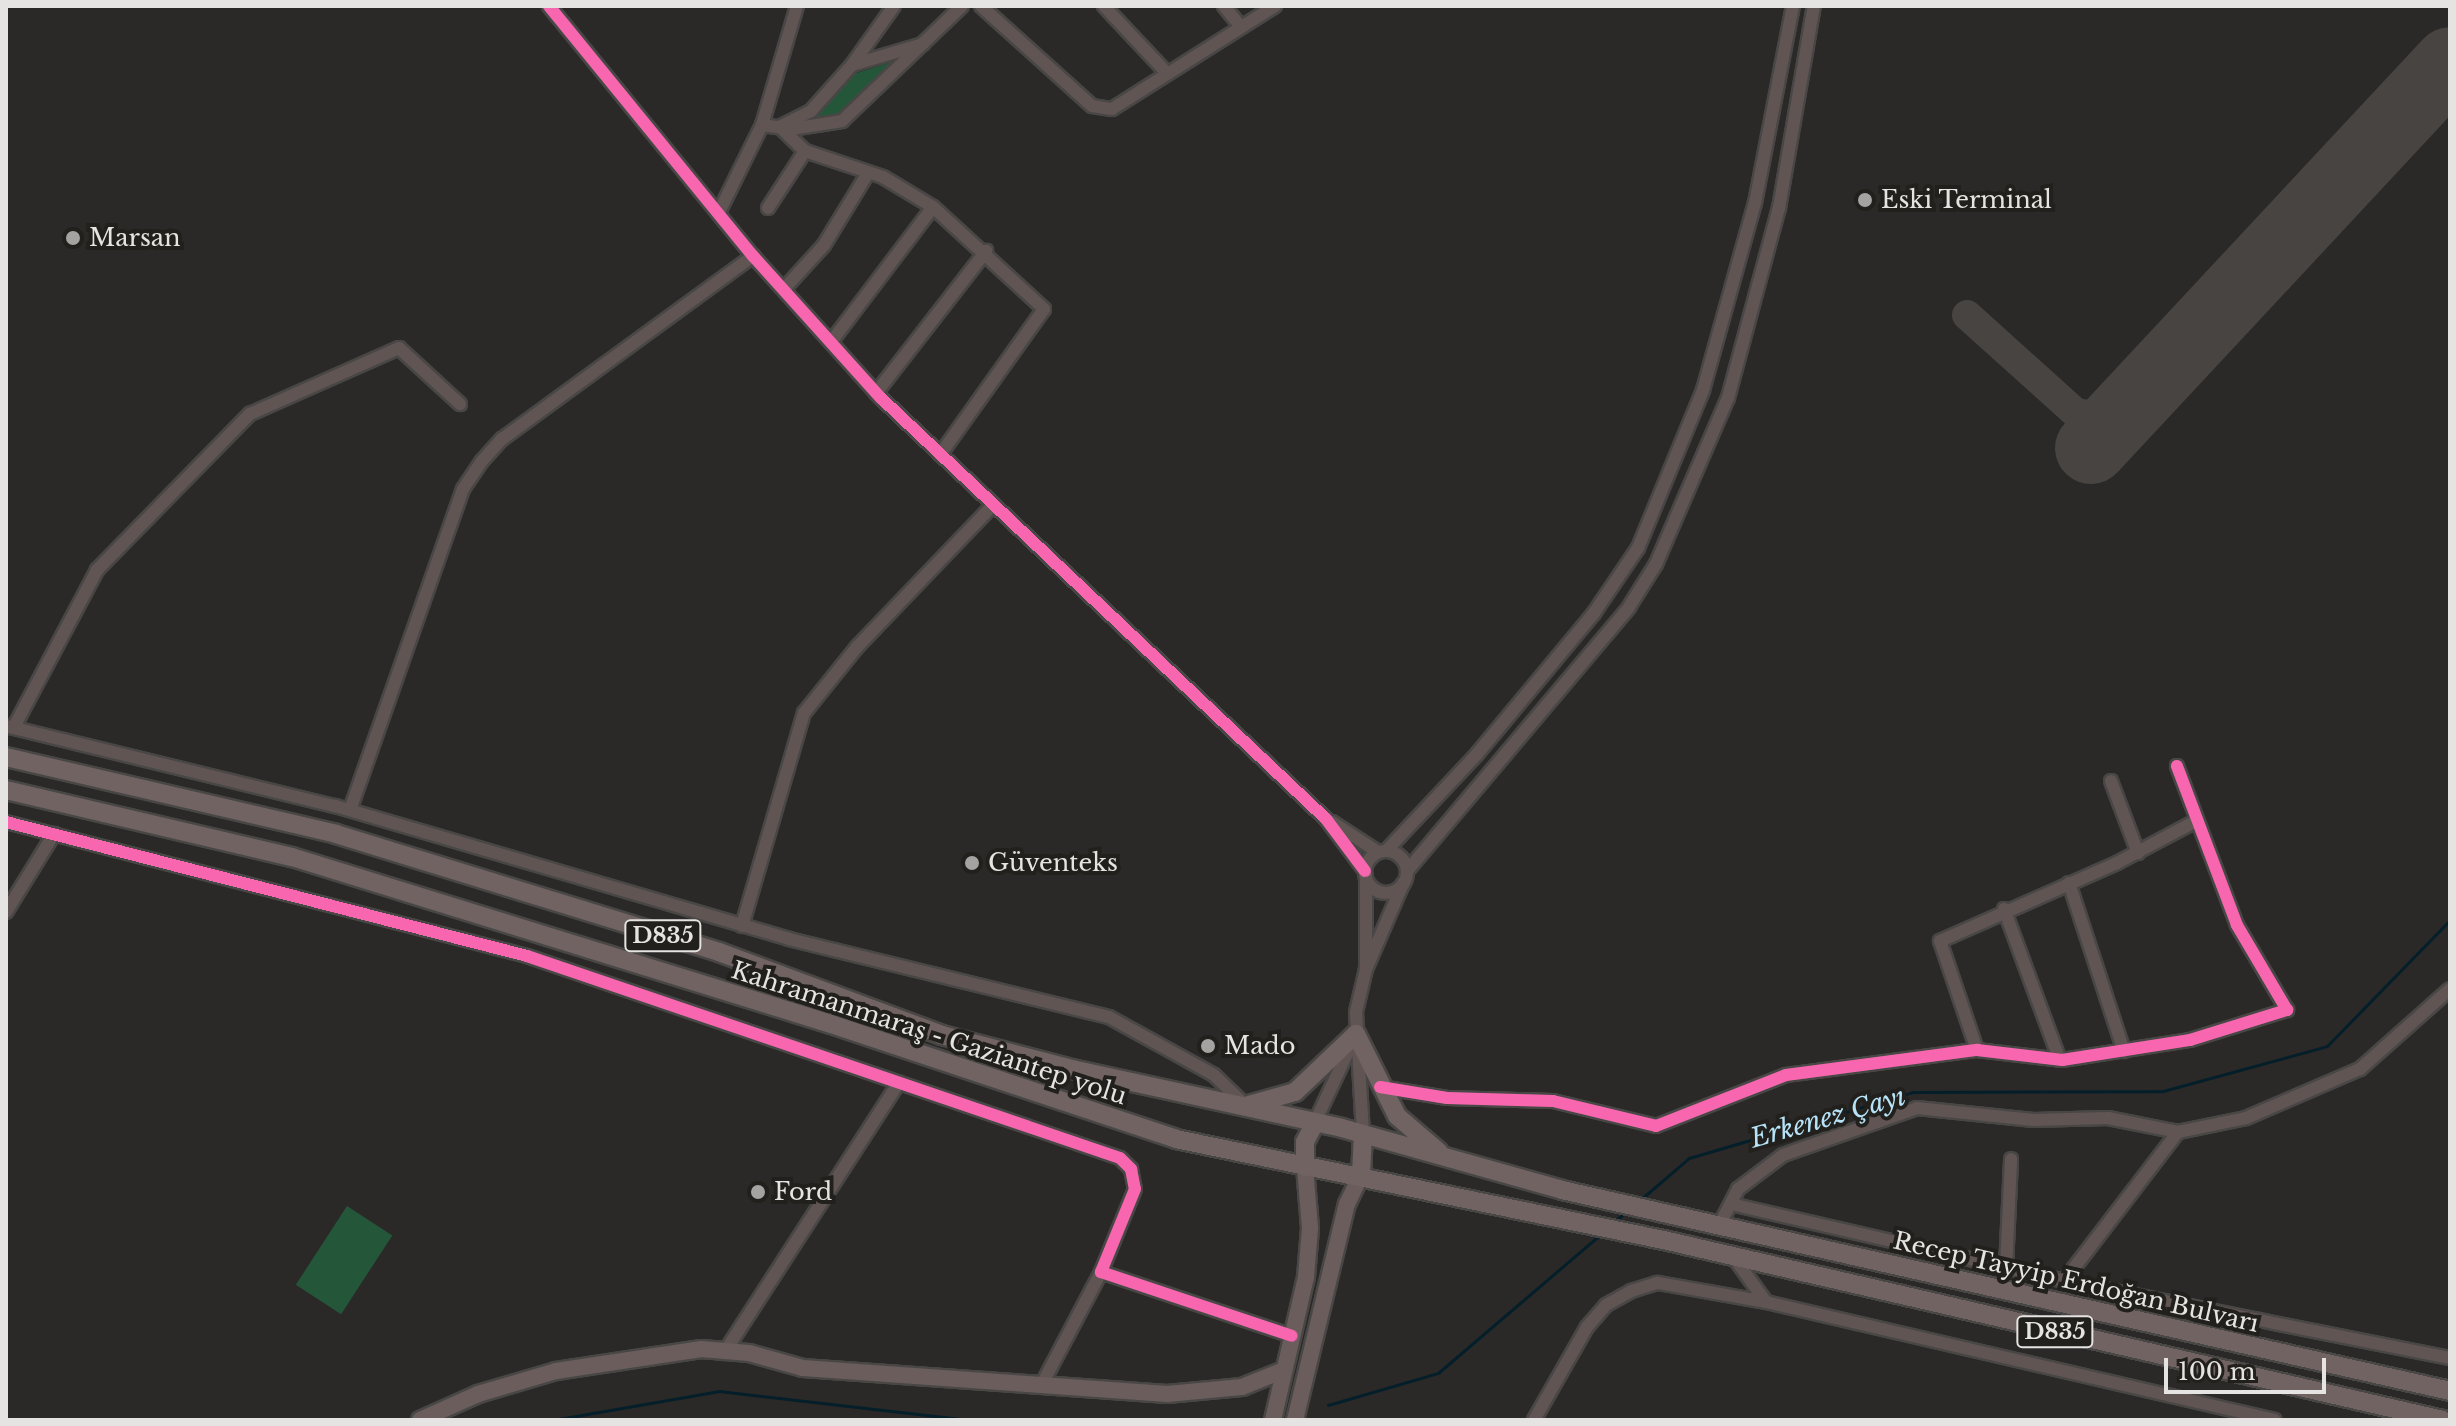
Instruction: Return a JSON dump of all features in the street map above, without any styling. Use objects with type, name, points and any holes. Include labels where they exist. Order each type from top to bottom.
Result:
[{"type":"highway","name":"Kahramanmaraş - Gaziantep yolu","points":[[6,757],[336,834],[719,952],[942,1035],[1363,1134]]},
{"type":"highway","name":"Kahramanmaraş - Gaziantep yolu","points":[[6,790],[292,857],[831,1024],[1099,1116],[1305,1167],[1361,1175]]},
{"type":"highway","points":[[1246,1106],[1295,1092],[1356,1034],[1397,1116],[1448,1158]]},
{"type":"highway","points":[[1305,1167],[1305,1142],[1315,1122]]},
{"type":"highway","points":[[1361,1175],[1363,1134]]},
{"type":"highway","name":"D835","points":[[1363,1134],[1448,1158]]},
{"type":"highway","name":"Recep Tayyip Erdoğan Bulvarı","points":[[1448,1158],[1562,1190],[2450,1391]]},
{"type":"highway","name":"D835","points":[[1361,1175],[1668,1241],[1735,1259],[2443,1420]]},
{"type":"main road","points":[[1273,1420],[1308,1252],[1305,1167]]},
{"type":"main road","points":[[1295,1420],[1347,1204],[1361,1175]]},
{"type":"main road","points":[[420,1420],[478,1394],[556,1371],[635,1355],[701,1349],[749,1353],[803,1368],[1167,1394],[1242,1387],[1284,1370]]},
{"type":"street","points":[[549,6],[753,256],[876,393],[1326,819],[1379,891],[1393,891],[1405,877],[1629,607],[1656,564],[1728,398],[1780,195],[1814,6]]},
{"type":"street","points":[[719,212],[762,125],[797,6]]},
{"type":"street","points":[[780,127],[811,111],[852,65],[894,6]]},
{"type":"street","points":[[762,125],[780,127],[842,121],[962,6]]},
{"type":"street","points":[[981,6],[1092,106],[1112,109],[1275,6]]},
{"type":"street","points":[[1104,6],[1167,73]]},
{"type":"street","points":[[1224,6],[1241,27]]},
{"type":"street","points":[[1363,1134],[1356,1034],[1366,969],[1365,873],[1477,754],[1594,613],[1638,548],[1695,415],[1757,191],[1793,6]]},
{"type":"street","points":[[852,65],[923,44]]},
{"type":"street","points":[[780,127],[805,151],[868,173],[933,207],[986,251],[1044,309],[940,455]]},
{"type":"street","points":[[768,208],[805,151]]},
{"type":"street","points":[[784,289],[824,245],[868,173]]},
{"type":"street","points":[[1757,191],[1780,195]]},
{"type":"street","points":[[831,342],[933,207]]},
{"type":"street","points":[[876,393],[986,251]]},
{"type":"street","points":[[350,810],[463,489],[482,461],[502,439],[753,256]]},
{"type":"street","points":[[460,404],[399,348],[250,414],[97,570],[10,727],[350,810],[742,926],[1109,1017],[1214,1075],[1246,1106]]},
{"type":"street","points":[[742,926],[804,713],[857,647],[992,506]]},
{"type":"street","points":[[1380,1087],[1447,1098],[1553,1101],[1656,1126],[1786,1075],[1977,1050],[2060,1060],[2190,1040],[2287,1010],[2237,925],[2177,766]]},
{"type":"street","points":[[2111,781],[2138,853]]},
{"type":"street","points":[[1326,819],[1382,852],[1398,855],[1405,877],[1366,969]]},
{"type":"street","points":[[1977,1050],[1940,941],[2004,909],[2138,853],[2196,821]]},
{"type":"street","points":[[6,822],[527,956],[1126,1163],[1135,1189],[1101,1272],[1041,1386]]},
{"type":"street","points":[[6,912],[54,834]]},
{"type":"street","points":[[2069,883],[2124,1051]]},
{"type":"street","points":[[2004,909],[2060,1060]]},
{"type":"street","points":[[1719,1226],[1738,1189],[1783,1155],[1917,1108],[2033,1120],[2108,1118],[2178,1132],[2246,1118],[2360,1069],[2450,989]]},
{"type":"street","points":[[1315,1122],[1356,1034]]},
{"type":"street","points":[[724,1353],[899,1083]]},
{"type":"street","points":[[2064,1281],[2178,1132]]},
{"type":"street","points":[[2006,1267],[2011,1159]]},
{"type":"street","name":"Recep Tayyip Erdoğan Bulvarı","points":[[1731,1204],[2064,1281],[2450,1358]]},
{"type":"street","points":[[1735,1259],[1766,1302]]},
{"type":"street","points":[[1101,1272],[1292,1336]]},
{"type":"street","points":[[1534,1420],[1587,1327],[1606,1305],[1631,1291],[1658,1283],[1766,1302],[2275,1420]]},
{"type":"green space","points":[[898,60],[843,114],[813,117],[847,76]]},
{"type":"green space","points":[[347,1206],[392,1235],[341,1314],[296,1285]]},
{"type":"waterway","name":"Erkenez Çayı","points":[[1640,1200],[1689,1158],[1913,1092],[2163,1091],[2327,1046],[2450,920]]},
{"type":"waterway","name":"Erkenez Çayı","points":[[1612,1223],[1625,1213]]},
{"type":"waterway","name":"Erkenez Çayı","points":[[1328,1405],[1438,1373],[1601,1234]]},
{"type":"waterway","name":"Erkenez Çayı","points":[[553,1420],[719,1391],[969,1420]]},
{"type":"taxiway","points":[[1967,315],[2076,413],[2118,419]]},
{"type":"runway","points":[[2091,448],[2450,63]]},
{"type":"cycle path","points":[[549,6],[753,256],[881,398],[1326,819],[1365,871]]},
{"type":"cycle path","points":[[1380,1087],[1447,1098],[1553,1101],[1656,1126],[1786,1075],[1977,1050],[2062,1060],[2190,1040],[2287,1010],[2237,925],[2177,766]]},
{"type":"cycle path","points":[[6,822],[527,956],[1120,1158],[1131,1169],[1135,1189],[1101,1272],[1292,1336]]},
{"type":"place","name":"Eski Terminal","points":[[1865,200]]},
{"type":"place","name":"Marsan","points":[[73,238]]},
{"type":"place","name":"Güventeks","points":[[972,863]]},
{"type":"place","name":"Mado","points":[[1208,1046]]},
{"type":"place","name":"Ford","points":[[758,1192]]}]
